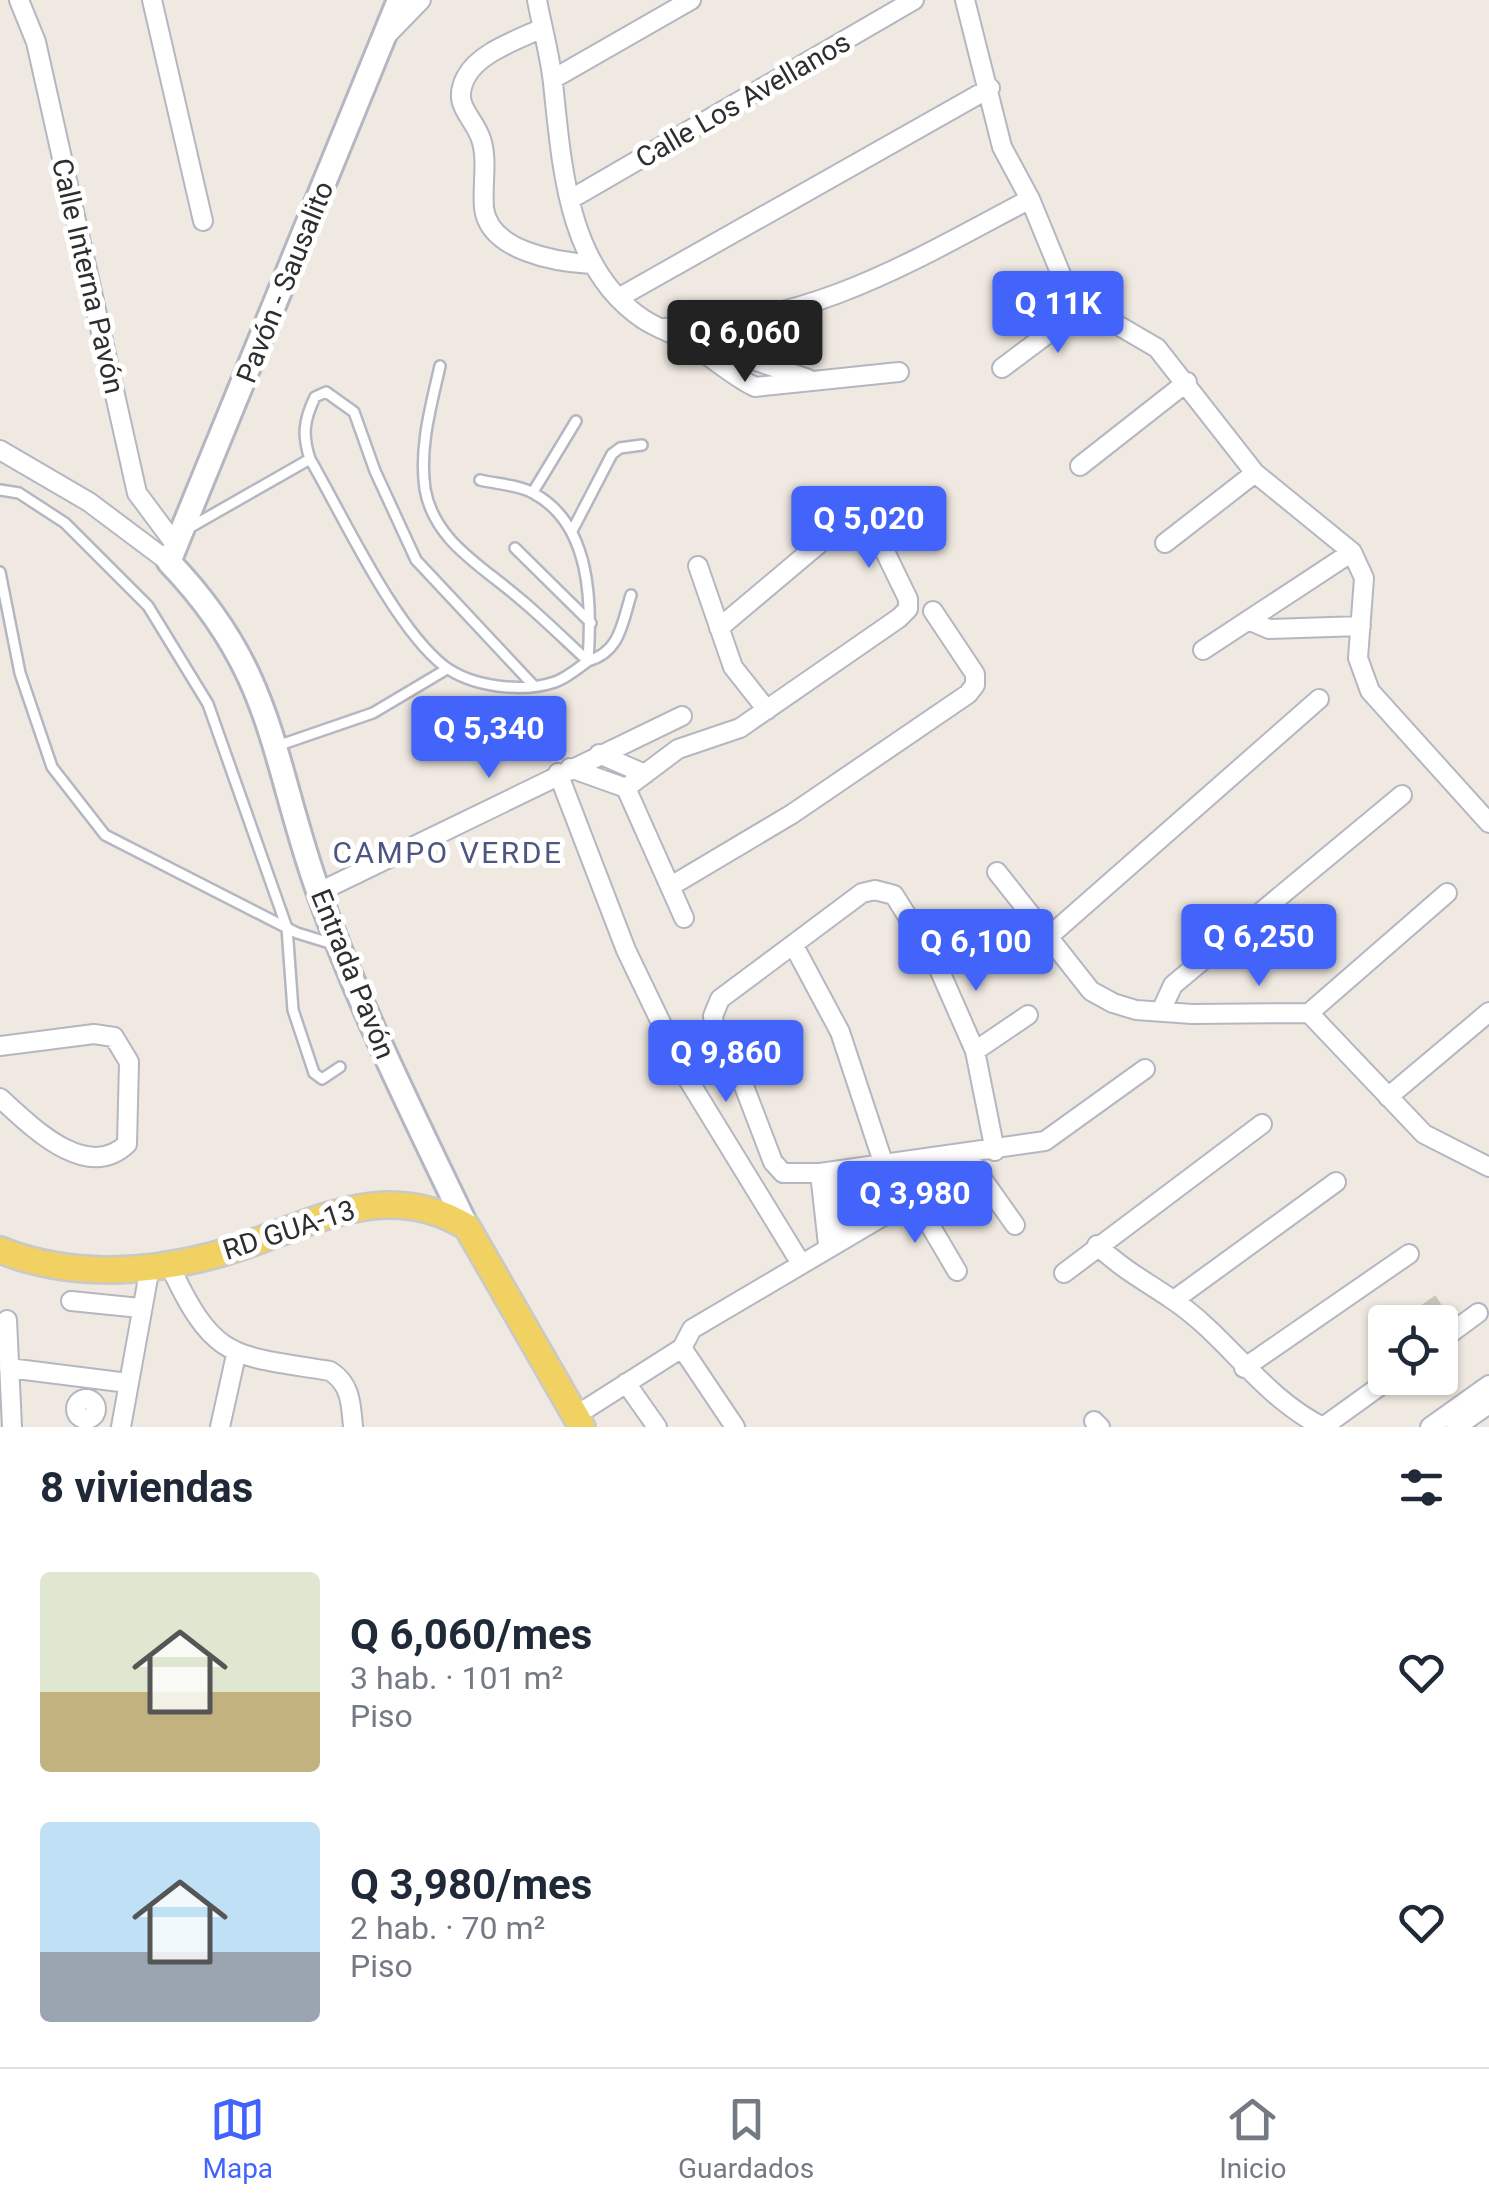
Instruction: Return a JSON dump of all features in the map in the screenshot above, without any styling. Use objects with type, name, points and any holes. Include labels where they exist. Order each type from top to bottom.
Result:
[{"type":"main road","name":"RD GUA-13","points":[[0,1250],[25,1260],[92,1270],[160,1265],[212,1256],[331,1212],[368,1204],[422,1207],[467,1226]]},
{"type":"main road","points":[[467,1226],[578,1422]]},
{"type":"street","name":"Calle Interna Pavón","points":[[19,0],[36,42],[137,493],[174,547]]},
{"type":"street","points":[[152,0],[203,221]]},
{"type":"street","name":"Pavón - Sausalito","points":[[174,547],[399,0]]},
{"type":"street","points":[[384,38],[422,0]]},
{"type":"street","points":[[536,0],[552,79],[558,149],[571,200],[591,264],[620,297],[643,319],[755,387],[899,372]]},
{"type":"street","points":[[552,79],[690,0]]},
{"type":"street","name":"Calle Los Avellanos","points":[[571,200],[914,0]]},
{"type":"street","points":[[965,0],[1002,147],[1030,199],[1067,289],[1085,306],[1157,348],[1255,473],[1352,552],[1362,569],[1358,658],[1370,691],[1489,823]]},
{"type":"street","points":[[542,28],[474,66],[463,83],[460,103],[482,144],[484,211],[490,227],[502,239],[561,263],[591,264]]},
{"type":"street","points":[[620,297],[990,88]]},
{"type":"street","points":[[661,328],[736,322],[800,309],[879,280],[1030,199]]},
{"type":"street","points":[[1002,368],[1085,306]]},
{"type":"street","points":[[736,322],[742,356],[820,382]]},
{"type":"street","points":[[1080,466],[1187,382]]},
{"type":"street","points":[[0,450],[174,547]]},
{"type":"street","points":[[1165,544],[1255,473]]},
{"type":"street","points":[[626,788],[678,749],[740,728],[899,618],[909,605],[872,525],[855,518],[846,521],[719,628]]},
{"type":"street","name":"Entrada Pavón","points":[[174,547],[249,668],[277,746],[318,892],[380,1045],[467,1226]]},
{"type":"street","points":[[1204,650],[1352,552]]},
{"type":"street","points":[[698,566],[734,667],[767,710]]},
{"type":"street","points":[[670,886],[792,814],[968,694],[975,685],[974,674],[934,611]]},
{"type":"street","points":[[1248,620],[1268,629],[1360,626]]},
{"type":"street","points":[[1046,940],[1319,699]]},
{"type":"street","points":[[318,892],[682,716]]},
{"type":"street","points":[[599,754],[645,774]]},
{"type":"street","points":[[564,770],[626,788],[684,918]]},
{"type":"street","points":[[564,770],[626,950],[689,1081],[800,1262]]},
{"type":"street","points":[[1161,1011],[1173,986],[1402,795]]},
{"type":"street","points":[[998,872],[1046,940],[1091,992],[1136,1010],[1309,1013],[1447,893]]},
{"type":"street","points":[[995,1151],[976,1051],[935,960],[894,895],[875,890],[862,893],[720,999],[713,1016],[715,1032],[742,1081],[772,1162],[784,1173],[829,1172],[995,1151],[1045,1141],[1145,1068]]},
{"type":"street","points":[[794,946],[840,1032],[884,1164]]},
{"type":"street","points":[[1388,1096],[1489,1012]]},
{"type":"street","points":[[1309,1013],[1424,1134],[1489,1167]]},
{"type":"street","points":[[976,1051],[1028,1015]]},
{"type":"street","points":[[0,1046],[94,1034],[114,1037],[128,1054],[127,1144],[107,1156],[87,1155],[44,1138],[0,1098]]},
{"type":"street","points":[[1064,1274],[1097,1244],[1262,1124]]},
{"type":"street","points":[[970,1154],[974,1166],[1016,1225]]},
{"type":"street","points":[[829,1172],[836,1241]]},
{"type":"street","points":[[1174,1300],[1336,1182]]},
{"type":"street","points":[[578,1422],[626,1384],[682,1348],[692,1329],[914,1198],[956,1271]]},
{"type":"street","points":[[1097,1244],[1126,1273],[1174,1300],[1302,1417],[1323,1427],[1368,1394]]},
{"type":"street","points":[[1244,1368],[1410,1254]]},
{"type":"street","points":[[87,1378],[87,1414],[122,1422],[140,1308],[160,1265]]},
{"type":"street","points":[[160,1265],[203,1327],[236,1356],[330,1371],[341,1378],[350,1396],[353,1427]]},
{"type":"street","points":[[71,1302],[140,1308]]},
{"type":"street","points":[[1458,1329],[1478,1314]]},
{"type":"street","points":[[7,1320],[12,1427]]},
{"type":"street","points":[[682,1348],[735,1427]]},
{"type":"street","points":[[220,1427],[236,1356]]},
{"type":"street","points":[[10,1368],[128,1383]]},
{"type":"street","points":[[626,1384],[657,1427]]},
{"type":"street","points":[[1430,1427],[1489,1385]]},
{"type":"street","points":[[1456,1427],[1489,1404]]},
{"type":"lane","points":[[440,366],[424,436],[426,489],[436,524],[474,564],[518,597],[588,661]]},
{"type":"lane","points":[[534,686],[416,560],[374,471],[354,412],[326,392],[315,397],[303,436],[310,459],[394,604],[447,668],[486,685],[534,686],[558,681],[610,651],[618,640],[630,595]]},
{"type":"lane","points":[[532,492],[576,421]]},
{"type":"lane","points":[[572,531],[612,454],[620,448],[642,445]]},
{"type":"lane","points":[[174,547],[310,459]]},
{"type":"lane","points":[[480,480],[532,492],[572,531],[587,575],[591,623],[588,661]]},
{"type":"lane","points":[[0,490],[18,493],[65,523],[148,606],[208,704],[287,928],[293,1010],[314,1073],[322,1079],[340,1067]]},
{"type":"lane","points":[[515,548],[591,623]]},
{"type":"lane","points":[[0,572],[20,673],[52,767],[105,835],[287,928],[340,947]]},
{"type":"lane","points":[[277,746],[372,713],[447,668]]},
{"type":"building","points":[[1435,1297],[1440,1305],[1424,1305]]},
{"type":"district","name":"CAMPO VERDE","points":[[448,852]]}]
